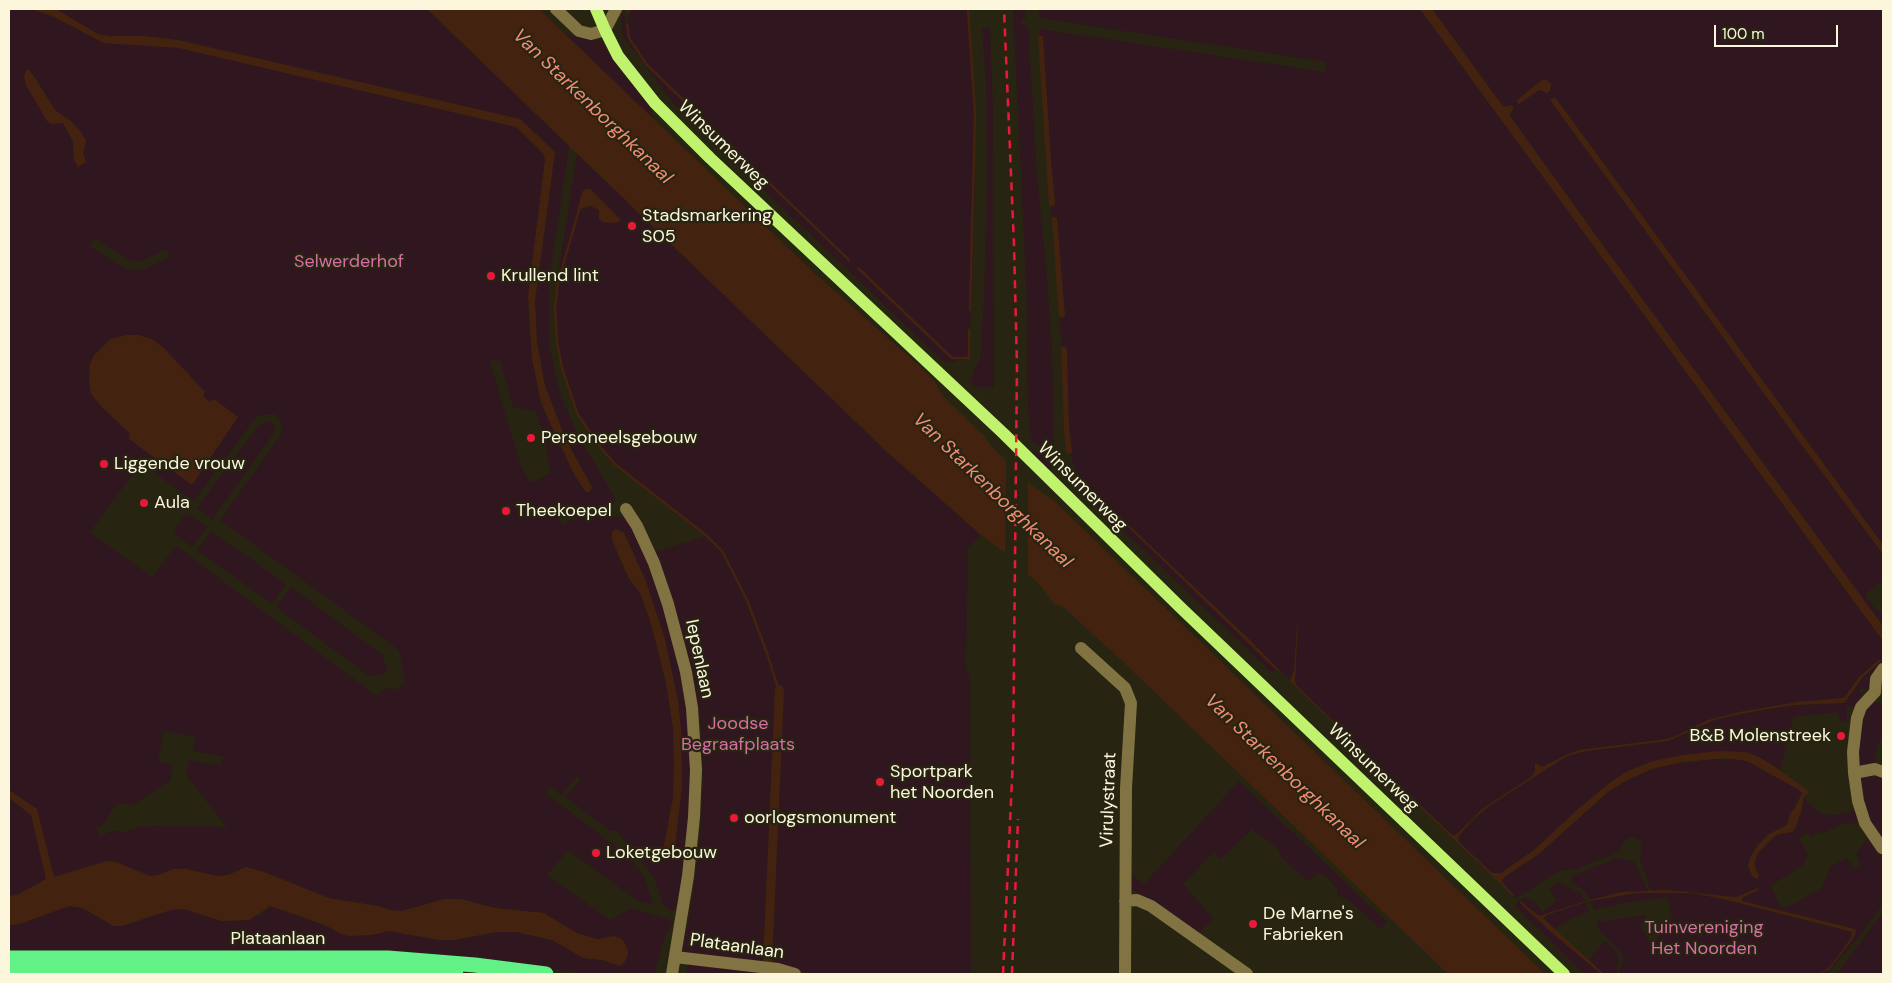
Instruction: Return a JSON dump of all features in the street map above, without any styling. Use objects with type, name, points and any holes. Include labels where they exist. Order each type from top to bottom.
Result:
[{"type":"highway","name":"Plataanlaan","points":[[9,958],[388,958],[475,964],[546,974]]},
{"type":"highway","name":"Plataanlaan","points":[[9,970],[340,969],[456,974]]},
{"type":"main road","name":"Winsumerweg","points":[[596,9],[618,56],[637,82],[662,110],[1004,434],[1154,582],[1564,974]]},
{"type":"street","points":[[556,9],[579,31],[595,34],[605,30],[616,9]]},
{"type":"street","name":"Iepenlaan","points":[[626,510],[637,526],[654,563],[668,604],[686,672],[692,708],[696,770],[694,816],[688,876],[672,974]]},
{"type":"street","name":"Virulystraat","points":[[1081,648],[1125,688],[1131,703],[1126,788],[1125,974]]},
{"type":"street","points":[[1882,848],[1865,823],[1858,802],[1853,752],[1859,712],[1864,703],[1879,695],[1876,679],[1883,669]]},
{"type":"street","points":[[1854,773],[1875,769],[1883,772]]},
{"type":"street","points":[[1125,900],[1137,900],[1151,906],[1247,974]]},
{"type":"street","name":"Plataanlaan","points":[[675,957],[778,969],[795,974]]},
{"type":"green space","name":"Selwerderhof","points":[[9,9],[31,9],[43,12],[104,43],[179,48],[516,127],[543,153],[545,160],[528,296],[532,359],[541,402],[575,476],[590,492],[592,486],[567,442],[545,386],[537,341],[535,301],[555,152],[520,119],[178,40],[98,34],[56,9],[427,9],[569,146],[549,283],[549,344],[558,385],[565,406],[581,441],[614,496],[615,502],[612,507],[582,508],[567,512],[557,518],[563,525],[571,520],[585,516],[625,517],[630,525],[658,584],[689,706],[693,765],[681,904],[676,910],[670,910],[663,906],[654,877],[617,831],[611,831],[565,797],[580,780],[577,776],[562,795],[550,786],[545,793],[630,857],[644,877],[654,905],[638,901],[568,850],[547,875],[610,920],[632,908],[673,921],[665,937],[654,974],[589,974],[504,962],[9,953],[9,925],[20,924],[69,906],[83,908],[113,926],[127,925],[171,910],[184,909],[221,921],[239,921],[262,914],[270,906],[331,928],[372,935],[389,931],[439,940],[454,940],[497,932],[516,932],[552,940],[583,958],[602,960],[619,966],[628,955],[626,945],[577,933],[544,913],[495,908],[461,899],[444,899],[402,911],[390,910],[378,906],[329,898],[264,872],[246,867],[228,875],[217,876],[186,869],[173,869],[150,876],[117,862],[107,861],[54,877],[37,810],[9,790]],"holes":[[[34,75],[55,110],[71,121],[85,141],[83,153],[74,160],[73,142],[63,123],[51,124]],[[95,239],[132,261],[141,261],[166,249],[170,257],[144,269],[131,270],[89,246]],[[170,355],[205,392],[203,396],[210,402],[130,434],[120,423]],[[490,361],[500,361],[513,407],[536,411],[551,473],[530,483],[521,466]],[[274,414],[280,419],[282,431],[279,437],[220,520],[399,650],[405,681],[397,690],[390,688],[383,690],[377,696],[176,546],[152,577],[90,532],[141,463],[194,501],[257,416]],[[618,529],[624,533],[645,579],[665,639],[678,701],[681,730],[682,787],[674,849],[664,846],[673,797],[674,763],[673,728],[666,682],[650,620],[640,593],[628,577],[612,540],[612,532]],[[164,731],[196,737],[193,751],[224,757],[220,765],[189,760],[187,776],[228,829],[216,826],[157,826],[141,827],[124,832],[113,831],[99,836],[96,825],[101,826],[105,823],[112,808],[119,803],[132,805],[170,781],[173,765],[158,762]]]},
{"type":"green space","points":[[629,9],[968,9],[973,84],[975,178],[972,301],[967,359],[952,363],[942,360],[673,103],[623,36],[621,25],[622,13],[628,25]]},
{"type":"green space","points":[[1013,9],[1026,9],[1026,18],[1021,19],[1021,25],[1028,25],[1037,176],[1052,350],[1054,443],[1048,448],[1035,444],[1031,440],[1028,406],[1026,280]]},
{"type":"green space","points":[[1039,9],[1420,9],[1883,641],[1883,665],[1866,696],[1864,693],[1866,690],[1862,687],[1859,691],[1865,697],[1857,706],[1847,707],[1847,722],[1840,722],[1839,712],[1793,717],[1780,770],[1761,758],[1745,752],[1732,751],[1683,755],[1638,766],[1612,781],[1598,792],[1534,850],[1501,873],[1492,873],[1459,842],[1459,835],[1484,810],[1558,761],[1572,754],[1586,751],[1668,741],[1709,722],[1730,716],[1795,705],[1844,703],[1863,677],[1881,661],[1880,659],[1859,677],[1844,698],[1798,702],[1739,712],[1708,720],[1666,739],[1579,750],[1542,767],[1535,763],[1535,771],[1531,777],[1482,809],[1457,834],[1452,835],[1297,685],[1295,681],[1298,625],[1293,678],[1290,680],[1095,492],[1093,493],[1277,670],[1270,671],[1089,498],[1091,490],[1077,473],[1070,454],[1072,451],[1059,317],[1064,318],[1065,316],[1057,218],[1052,217],[1051,207],[1055,203],[1043,38],[1040,36],[1040,29],[1325,72],[1326,62],[1039,18]]},
{"type":"green space","points":[[1432,9],[1883,9],[1883,545],[1555,97],[1550,100],[1883,554],[1883,581],[1865,594],[1883,617],[1883,626],[1510,116],[1514,109],[1502,105]],"holes":[[[1542,80],[1550,87],[1550,91],[1539,90],[1524,99],[1516,101]]]},
{"type":"green space","points":[[982,28],[990,28],[993,108],[994,387],[975,387],[971,382],[974,370],[980,360],[984,301],[987,178],[986,84]]},
{"type":"green space","points":[[565,34],[601,41],[623,74],[647,101],[655,122]]},
{"type":"green space","name":"Joodse Begraafplaats","points":[[577,154],[886,451],[981,535],[968,548],[966,664],[970,682],[971,974],[812,974],[772,964],[784,691],[775,688],[763,964],[682,954],[693,895],[700,837],[703,778],[701,730],[699,707],[685,640],[655,552],[706,536],[616,465],[585,427],[578,415],[568,391],[557,341],[555,309],[559,268]],"holes":[[[582,192],[615,223],[598,215],[599,210],[591,206],[577,211]]]},
{"type":"green space","points":[[269,421],[275,427],[272,436],[212,520],[197,508],[258,426]]},
{"type":"green space","points":[[1029,451],[1049,455],[1054,460],[1055,466],[1048,470]]},
{"type":"green space","points":[[190,515],[207,527],[192,547],[175,534],[175,529],[184,516]]},
{"type":"green space","points":[[211,531],[286,584],[272,604],[197,550]]},
{"type":"green space","points":[[291,587],[384,656],[384,663],[387,668],[385,673],[369,676],[276,607]]},
{"type":"green space","points":[[1873,701],[1883,704],[1883,737],[1877,748],[1874,766],[1861,768],[1856,756],[1862,714]]},
{"type":"green space","points":[[1713,759],[1747,761],[1802,793],[1787,825],[1769,834],[1757,846],[1750,858],[1748,862],[1759,876],[1754,863],[1758,853],[1776,835],[1792,832],[1796,828],[1804,798],[1817,811],[1824,814],[1835,815],[1856,810],[1860,820],[1855,823],[1848,825],[1845,822],[1822,834],[1820,831],[1810,837],[1808,832],[1799,838],[1809,857],[1804,859],[1805,864],[1770,886],[1781,907],[1788,907],[1822,888],[1830,867],[1847,858],[1853,868],[1861,865],[1856,853],[1867,839],[1870,839],[1883,854],[1883,904],[1862,933],[1827,974],[1820,974],[1827,971],[1853,939],[1856,934],[1852,928],[1742,901],[1742,898],[1759,890],[1732,898],[1687,891],[1651,891],[1639,856],[1642,844],[1636,838],[1632,837],[1624,840],[1619,852],[1577,869],[1554,874],[1516,898],[1502,882],[1505,877],[1540,853],[1609,791],[1629,779],[1661,766]]},
{"type":"green space","points":[[1866,773],[1883,777],[1883,845],[1868,820],[1859,780]]},
{"type":"green space","points":[[1239,781],[1387,922],[1381,929],[1348,900],[1337,895],[1337,889],[1327,877],[1317,872],[1307,881],[1279,855],[1280,852],[1274,846],[1252,829],[1221,859],[1214,852],[1183,884],[1213,918],[1200,932],[1193,933],[1132,889],[1131,875],[1144,884]]},
{"type":"green space","points":[[9,798],[31,815],[46,879],[17,895],[9,896]]},
{"type":"green space","points":[[1617,858],[1635,862],[1648,891],[1622,892],[1590,900],[1586,893],[1571,881],[1572,876]]},
{"type":"green space","points":[[1557,882],[1580,893],[1586,901],[1540,916],[1536,915],[1522,902],[1520,903],[1601,974],[1586,974],[1581,971],[1515,906],[1520,899],[1526,898],[1535,903],[1543,912],[1557,901],[1549,889]]},
{"type":"green space","name":"Tuinvereniging Het Noorden","points":[[1693,893],[1741,903],[1851,931],[1853,934],[1831,966],[1816,974],[1619,974],[1623,960],[1622,953],[1599,930],[1597,922],[1645,915],[1647,918],[1645,922],[1640,924],[1651,945],[1672,921],[1668,897],[1620,904],[1595,910],[1590,901],[1631,894]]},
{"type":"green space","points":[[1586,902],[1589,912],[1571,918],[1554,929],[1544,919],[1544,916]]},
{"type":"green space","points":[[1883,912],[1883,969],[1880,974],[1837,974]]},
{"type":"green space","points":[[1605,941],[1616,951],[1619,958],[1616,974],[1604,974],[1588,960]]},
{"type":"green space","points":[[688,963],[785,974],[686,974]]},
{"type":"water","points":[[31,9],[56,9],[98,34],[178,40],[520,119],[555,152],[535,301],[537,341],[545,386],[567,442],[592,487],[590,492],[586,492],[575,476],[550,423],[541,402],[532,359],[528,296],[545,160],[543,153],[516,127],[179,48],[104,43],[54,17]]},
{"type":"water","name":"Van Starkenborghkanaal","points":[[427,9],[539,9],[813,272],[924,370],[935,382],[942,395],[1031,485],[1053,500],[1545,974],[1448,974],[1119,658],[1062,606],[1055,605],[1041,586],[1004,552],[981,535],[886,451]]},
{"type":"water","points":[[1420,9],[1432,9],[1502,105],[1506,107],[1511,105],[1514,109],[1510,112],[1510,116],[1883,626],[1883,641]]},
{"type":"water","points":[[1038,36],[1043,36],[1055,203],[1053,207],[1049,205]]},
{"type":"water","points":[[29,69],[55,110],[71,121],[86,141],[83,153],[86,162],[78,167],[74,160],[73,142],[63,123],[51,124],[47,121],[26,85],[24,77]]},
{"type":"water","points":[[1542,80],[1547,80],[1551,84],[1550,91],[1546,94],[1544,91],[1539,90],[1519,104],[1516,101]]},
{"type":"water","points":[[1555,97],[1883,545],[1883,554],[1550,100]]},
{"type":"water","points":[[585,189],[590,189],[621,220],[615,223],[603,222],[599,219],[599,210],[591,206],[583,207],[577,212],[582,192]]},
{"type":"water","points":[[1052,217],[1057,218],[1065,316],[1062,318],[1059,317]]},
{"type":"water","points":[[126,335],[139,335],[152,339],[164,348],[205,392],[203,396],[210,402],[214,399],[238,417],[192,485],[129,439],[130,434],[91,394],[90,364],[94,355],[111,339]]},
{"type":"water","points":[[1064,346],[1067,349],[1069,430],[1072,451],[1070,454],[1066,452],[1064,428],[1061,348]]},
{"type":"water","points":[[1093,491],[1248,638],[1283,674],[1274,668]]},
{"type":"water","points":[[615,529],[624,533],[645,579],[665,639],[678,701],[681,730],[682,787],[675,846],[671,851],[664,846],[673,797],[674,763],[673,728],[666,682],[650,620],[640,593],[628,577],[612,540],[612,532]]},
{"type":"water","points":[[1298,625],[1296,685],[1384,772],[1290,681],[1294,670]]},
{"type":"water","points":[[1880,659],[1881,661],[1863,677],[1844,703],[1795,705],[1760,710],[1714,720],[1668,741],[1586,751],[1567,756],[1492,804],[1472,820],[1458,837],[1459,842],[1492,873],[1501,873],[1534,850],[1579,808],[1626,772],[1653,761],[1683,755],[1718,751],[1745,752],[1771,764],[1810,792],[1804,796],[1801,812],[1794,830],[1776,835],[1758,853],[1754,864],[1759,876],[1757,879],[1753,877],[1748,867],[1750,858],[1757,846],[1769,834],[1787,825],[1790,814],[1802,793],[1747,761],[1726,758],[1682,762],[1652,769],[1629,779],[1609,791],[1540,853],[1503,878],[1502,882],[1513,896],[1391,779],[1455,836],[1482,809],[1531,777],[1535,771],[1535,763],[1542,767],[1579,750],[1666,739],[1708,720],[1739,712],[1798,702],[1844,698],[1859,677]]},
{"type":"water","points":[[782,685],[784,691],[772,964],[763,964],[775,688]]},
{"type":"water","points":[[9,790],[37,809],[54,877],[107,861],[116,862],[150,876],[173,869],[186,869],[217,876],[228,875],[246,867],[264,872],[329,898],[378,906],[390,910],[402,911],[444,899],[461,899],[495,908],[544,913],[577,933],[597,939],[614,936],[622,939],[626,945],[628,955],[624,963],[619,966],[602,960],[583,958],[552,940],[516,932],[497,932],[454,940],[439,940],[389,931],[372,935],[348,936],[317,922],[270,906],[249,920],[221,921],[184,909],[171,910],[121,926],[113,926],[83,908],[69,906],[20,924],[9,925],[9,896],[17,895],[46,879],[31,815],[9,798]]},
{"type":"water","points":[[1758,888],[1759,890],[1742,898],[1742,901],[1855,929],[1853,939],[1829,970],[1816,974],[1826,970],[1833,963],[1851,938],[1852,932],[1693,893],[1637,893],[1590,901],[1622,892],[1666,890],[1736,897]]},
{"type":"water","points":[[1520,901],[1539,916],[1586,901],[1549,914],[1543,918],[1604,974],[1601,974],[1551,932]]},
{"type":"pier","points":[[1006,457],[1028,479],[1028,577],[1005,556]]},
{"type":"waterway","points":[[968,9],[975,114],[970,310]]},
{"type":"waterway","points":[[627,24],[629,38],[647,65],[849,260]]},
{"type":"waterway","points":[[579,210],[558,282],[555,309],[557,341],[562,368],[578,415],[601,448],[616,465],[707,536],[722,551],[747,600],[778,688]]},
{"type":"waterway","points":[[858,268],[952,358],[969,358],[969,330]]},
{"type":"railway","points":[[1003,974],[1013,758],[1017,366],[1004,9]]},
{"type":"railway","points":[[1012,974],[1018,819]]},
{"type":"place","name":"Stadsmarkering S05","points":[[632,226]]},
{"type":"place","name":"Krullend lint","points":[[491,276]]},
{"type":"place","name":"Personeelsgebouw","points":[[531,438]]},
{"type":"place","name":"Liggende vrouw","points":[[104,464]]},
{"type":"place","name":"Aula","points":[[144,503]]},
{"type":"place","name":"Theekoepel","points":[[506,511]]},
{"type":"place","name":"B&B Molenstreek","points":[[1841,736]]},
{"type":"place","name":"Sportpark het Noorden","points":[[880,782]]},
{"type":"place","name":"oorlogsmonument","points":[[734,818]]},
{"type":"place","name":"Loketgebouw","points":[[596,853]]},
{"type":"place","name":"De Marne's Fabrieken","points":[[1253,924]]}]
